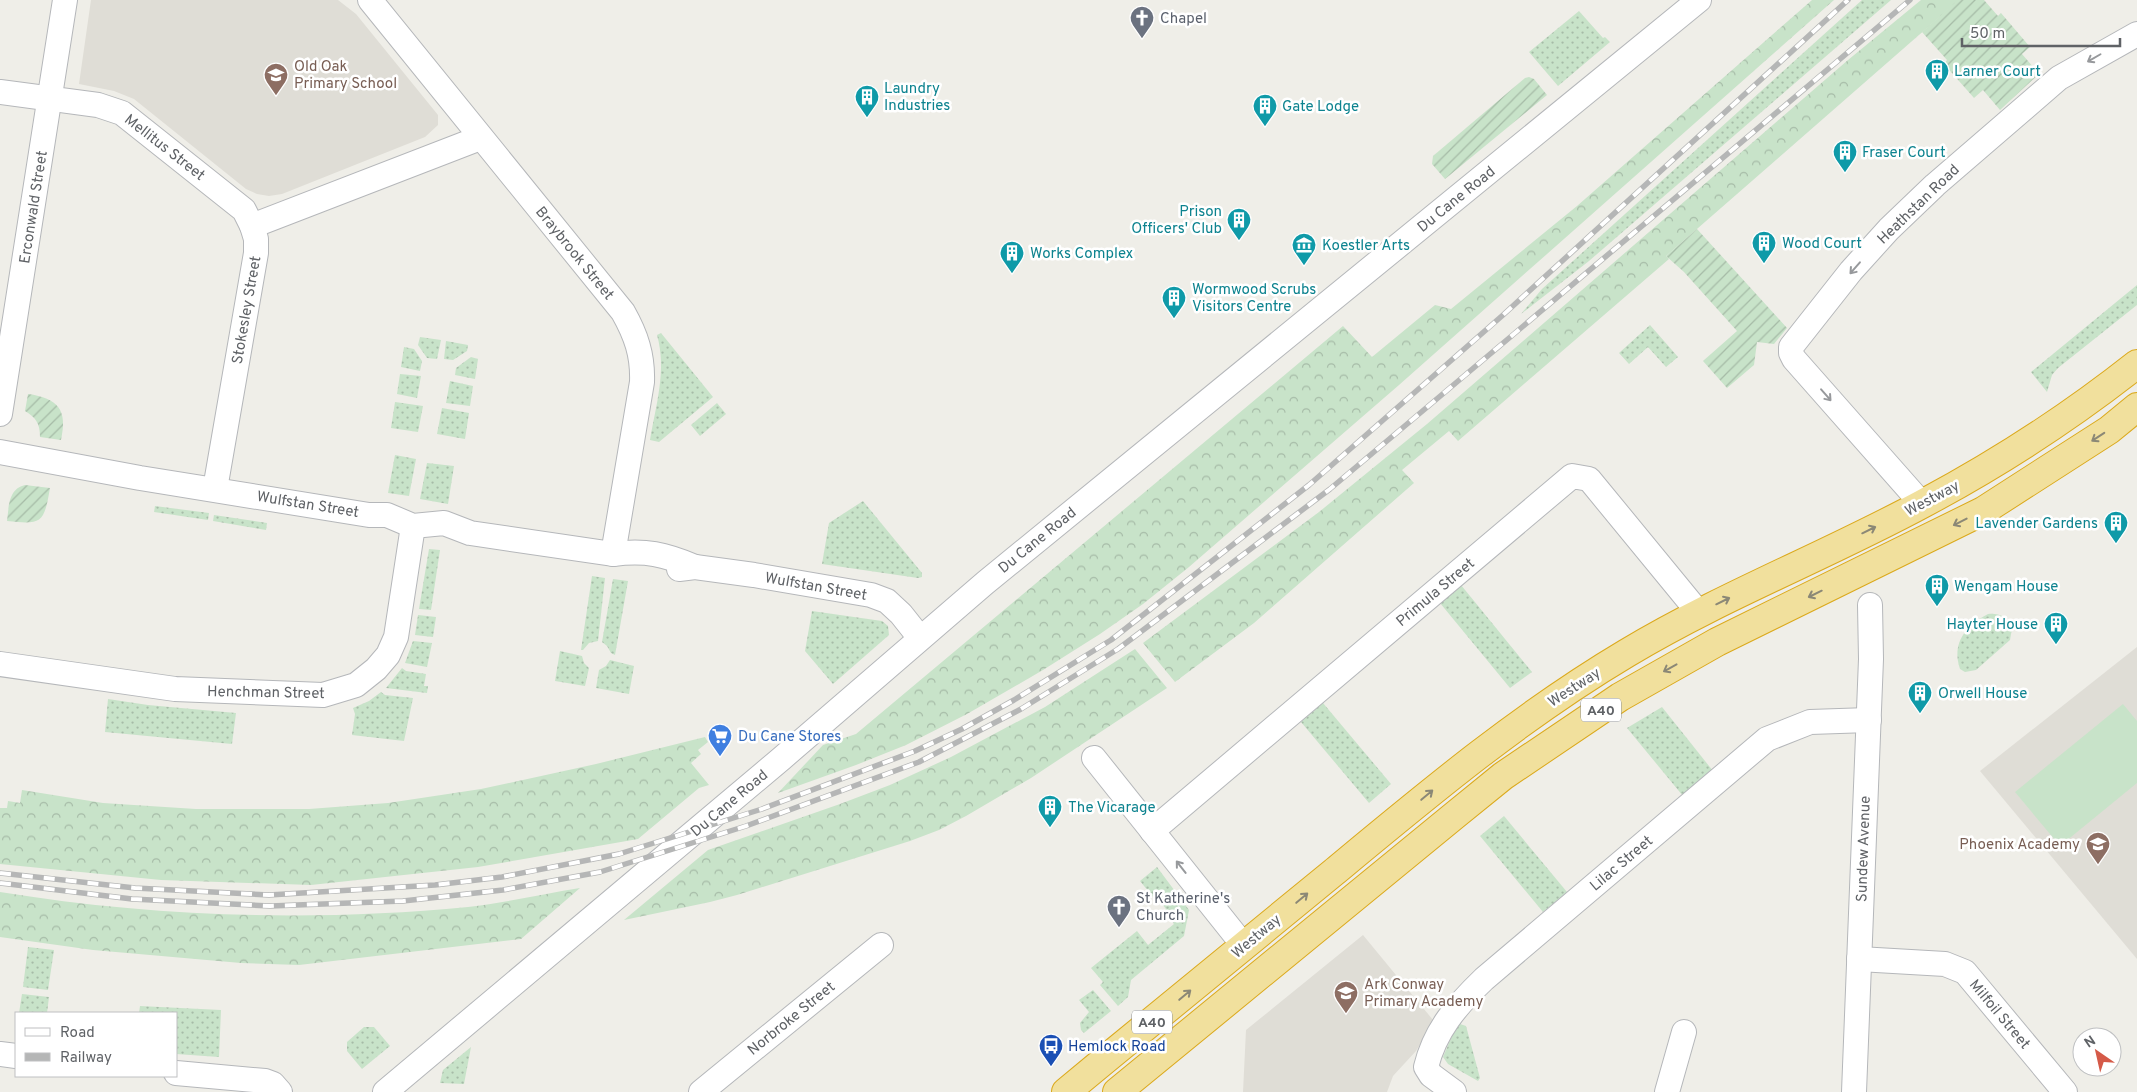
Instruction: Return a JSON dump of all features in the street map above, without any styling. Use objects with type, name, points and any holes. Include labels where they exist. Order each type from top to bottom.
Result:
[{"type":"highway","name":"Westway","points":[[1066,1092],[1446,779],[1553,700],[1626,654],[1699,612],[1922,504],[2045,432],[2137,364]]},
{"type":"highway","name":"A40","points":[[1117,1092],[1504,776],[1577,726],[1628,693],[1717,642],[1983,511],[2108,430],[2137,407]]},
{"type":"street","name":"Erconwald Street","points":[[0,414],[65,0]]},
{"type":"street","name":"Braybrook Street","points":[[370,0],[623,312],[640,346],[643,366],[642,382],[613,554]]},
{"type":"street","name":"Du Cane Road","points":[[396,1089],[1048,530],[1699,0]]},
{"type":"street","name":"Heathstan Road","points":[[1922,504],[1794,359],[1791,347],[1882,236],[1935,185],[2059,78],[2137,34]]},
{"type":"street","name":"Mellitus Street","points":[[0,92],[98,105],[122,113],[244,210],[252,226]]},
{"type":"street","points":[[252,226],[480,138]]},
{"type":"street","name":"Stokesley Street","points":[[216,489],[256,253],[256,239],[252,226]]},
{"type":"street","name":"Wulfstan Street","points":[[0,452],[140,478],[369,514],[387,515],[413,526],[444,523],[470,533],[613,554],[634,567],[663,570],[695,567],[871,595],[887,601],[901,614],[920,638]]},
{"type":"street","name":"Primula Street","points":[[1152,831],[1572,476],[1589,479],[1699,612]]},
{"type":"street","name":"Henchman Street","points":[[0,664],[175,689],[322,695],[356,686],[376,669],[388,654],[396,637],[413,526]]},
{"type":"street","name":"Sundew Avenue","points":[[1854,1092],[1871,658],[1870,605]]},
{"type":"street","name":"Lilac Street","points":[[1454,1092],[1431,1075],[1426,1067],[1429,1055],[1443,1027],[1459,1002],[1767,739],[1810,722],[1868,720]]},
{"type":"street","points":[[1094,758],[1244,946]]},
{"type":"street","name":"Norbroke Street","points":[[701,1092],[881,945]]},
{"type":"street","name":"Milfoil Street","points":[[1859,959],[1945,964],[1965,972],[2065,1092]]},
{"type":"street","points":[[1667,1092],[1684,1032]]},
{"type":"street","points":[[0,1054],[15,1056]]},
{"type":"street","points":[[178,1073],[265,1081],[273,1084],[280,1092]]},
{"type":"shaded area","name":"Old Oak Primary School","points":[[91,0],[338,0],[356,14],[438,115],[438,125],[425,137],[282,194],[269,196],[257,194],[246,189],[134,99],[114,91],[79,84]]},
{"type":"shaded area","name":"Phoenix Academy","points":[[2137,647],[2137,959],[1980,771]]},
{"type":"shaded area","name":"Ark Conway Primary Academy","points":[[1363,935],[1433,1020],[1416,1051],[1393,1076],[1387,1092],[1243,1092],[1246,1030]]},
{"type":"green space","points":[[1812,0],[1834,0],[1399,385],[1189,567],[1143,604],[1043,670],[967,714],[906,745],[778,793],[823,745],[856,734],[1343,326],[1372,357],[1435,305],[1451,309],[1577,206]]},
{"type":"green space","points":[[1862,0],[1891,0],[1589,261],[1521,314],[1542,289]]},
{"type":"green space","points":[[1921,0],[1959,0],[1666,256],[1669,259],[1458,441],[1449,431],[1402,470],[1414,483],[1254,623],[1175,682],[1143,643],[1319,512],[1427,424],[1848,60]]},
{"type":"green space","points":[[1958,0],[1984,0],[1998,16],[2001,13],[2030,47],[2022,54],[2039,74],[2000,110],[1983,90],[1974,98],[1944,64],[1947,60],[1922,32]]},
{"type":"green space","points":[[1579,11],[1603,38],[1605,37],[1610,42],[1558,86],[1529,52]]},
{"type":"green space","points":[[1525,78],[1534,79],[1547,95],[1445,179],[1432,164],[1433,156]]},
{"type":"green space","points":[[1697,229],[1787,328],[1774,344],[1757,342],[1754,365],[1727,388],[1703,361],[1737,331],[1684,272],[1666,256]]},
{"type":"green space","points":[[2137,285],[2137,305],[2058,368],[2052,375],[2047,392],[2031,372]]},
{"type":"green space","points":[[1650,325],[1678,357],[1666,367],[1648,347],[1629,364],[1619,353]]},
{"type":"green space","points":[[661,333],[713,397],[659,442],[650,440],[660,388],[661,361],[657,335]]},
{"type":"green space","points":[[420,337],[441,340],[437,359],[427,358],[418,345]]},
{"type":"green space","points":[[446,341],[468,345],[467,351],[453,360],[444,359]]},
{"type":"green space","points":[[404,347],[414,349],[422,361],[420,371],[401,367]]},
{"type":"green space","points":[[471,357],[478,359],[475,379],[455,375],[456,368]]},
{"type":"green space","points":[[400,374],[421,376],[417,398],[397,394]]},
{"type":"green space","points":[[450,381],[473,386],[470,406],[446,403]]},
{"type":"green space","points":[[28,394],[47,399],[58,407],[62,413],[63,421],[61,440],[40,437],[37,421],[25,411]]},
{"type":"green space","points":[[395,402],[423,406],[418,432],[391,428]]},
{"type":"green space","points":[[717,403],[726,414],[700,436],[691,425]]},
{"type":"green space","points":[[442,408],[469,413],[465,439],[437,434]]},
{"type":"green space","points":[[395,455],[416,459],[409,496],[388,493]]},
{"type":"green space","points":[[427,463],[454,466],[448,504],[420,499]]},
{"type":"green space","points":[[25,485],[50,488],[43,515],[34,522],[7,521],[12,494],[19,487]]},
{"type":"green space","points":[[863,501],[922,573],[922,577],[918,578],[822,564],[829,523]]},
{"type":"green space","points":[[155,506],[209,513],[208,520],[154,512]]},
{"type":"green space","points":[[214,515],[267,523],[266,530],[213,521]]},
{"type":"green space","points":[[429,549],[440,550],[431,610],[419,609]]},
{"type":"green space","points":[[592,576],[605,578],[598,641],[589,643],[581,650]]},
{"type":"green space","points":[[613,579],[628,581],[615,655],[602,642]]},
{"type":"green space","points":[[1461,585],[1532,672],[1510,688],[1440,603]]},
{"type":"green space","points":[[812,611],[882,621],[888,626],[889,635],[833,684],[805,651]]},
{"type":"green space","points":[[1988,614],[2002,616],[2007,621],[2012,628],[2010,640],[1976,670],[1965,672],[1960,669],[1958,660],[1957,651],[1959,643],[1967,629]]},
{"type":"green space","points":[[418,615],[436,617],[433,637],[415,635]]},
{"type":"green space","points":[[413,641],[432,643],[427,667],[405,663]]},
{"type":"green space","points":[[1135,649],[1167,688],[1031,778],[966,816],[939,830],[910,841],[737,895],[624,920],[708,850],[890,785],[951,757],[1045,707]]},
{"type":"green space","points":[[560,651],[582,656],[584,663],[589,668],[585,686],[555,681]]},
{"type":"green space","points":[[610,660],[634,666],[629,694],[596,688],[599,670],[606,666]]},
{"type":"green space","points":[[402,668],[406,671],[426,674],[424,686],[428,686],[427,693],[386,688]]},
{"type":"green space","points":[[381,692],[385,695],[413,698],[404,741],[352,735],[355,714],[353,708],[369,701]]},
{"type":"green space","points":[[108,699],[148,705],[236,713],[232,744],[105,732]]},
{"type":"green space","points":[[1323,703],[1391,784],[1369,803],[1301,722]]},
{"type":"green space","points":[[2123,704],[2137,721],[2137,783],[2060,846],[2015,792]]},
{"type":"green space","points":[[1662,707],[1713,771],[1683,796],[1627,728]]},
{"type":"green space","points":[[705,737],[708,742],[698,750],[701,754],[691,763],[709,785],[699,788],[638,839],[478,867],[311,885],[161,880],[0,864],[0,808],[7,808],[8,801],[20,803],[22,790],[103,803],[196,809],[309,809],[388,803],[481,789],[596,764]]},
{"type":"green space","points":[[1504,816],[1567,892],[1543,912],[1480,836]]},
{"type":"green space","points":[[1157,867],[1189,910],[1184,936],[1131,980],[1128,997],[1118,1006],[1100,985],[1103,982],[1091,968],[1137,931],[1148,945],[1174,924],[1164,911],[1166,909],[1159,900],[1157,902],[1140,881]]},
{"type":"green space","points":[[580,888],[521,939],[299,965],[241,963],[93,950],[0,937],[0,892],[116,907],[175,912],[233,915],[292,915],[409,912],[468,907]]},
{"type":"green space","points":[[28,947],[54,950],[48,990],[23,987]]},
{"type":"green space","points":[[1093,990],[1111,1011],[1084,1033],[1081,1030],[1080,1023],[1089,1012],[1079,1000]]},
{"type":"green space","points":[[22,994],[49,997],[47,1012],[19,1012]]},
{"type":"green space","points":[[140,1006],[221,1010],[219,1057],[178,1054],[178,1012],[139,1012]]},
{"type":"green space","points":[[1460,1024],[1466,1026],[1480,1078],[1478,1081],[1448,1064],[1443,1057],[1452,1036]]},
{"type":"green space","points":[[364,1027],[374,1027],[390,1046],[362,1069],[347,1051],[347,1042]]},
{"type":"green space","points":[[471,1047],[464,1084],[440,1083],[443,1070]]},
{"type":"railway","points":[[0,873],[135,888],[269,895],[435,885],[502,877],[619,854],[762,809],[915,751],[962,729],[1014,700],[1111,640],[1309,485],[1503,315],[1848,0]]},
{"type":"railway","points":[[0,883],[132,899],[270,906],[403,901],[503,890],[600,872],[746,826],[919,762],[1021,709],[1118,649],[1330,489],[1910,0]]},
{"type":"place","name":"Chapel","points":[[1142,39]]},
{"type":"place","name":"Larner Court","points":[[1937,92]]},
{"type":"place","name":"Old Oak Primary School","points":[[276,96]]},
{"type":"place","name":"Laundry Industries","points":[[867,118]]},
{"type":"place","name":"Gate Lodge","points":[[1265,127]]},
{"type":"place","name":"Fraser Court","points":[[1845,173]]},
{"type":"place","name":"Prison Officers' Club","points":[[1239,241]]},
{"type":"place","name":"Wood Court","points":[[1764,264]]},
{"type":"place","name":"Koestler Arts","points":[[1304,266]]},
{"type":"place","name":"Works Complex","points":[[1012,274]]},
{"type":"place","name":"Wormwood Scrubs Visitors Centre","points":[[1174,319]]},
{"type":"place","name":"Lavender Gardens","points":[[2116,544]]},
{"type":"place","name":"Wengam House","points":[[1937,607]]},
{"type":"place","name":"Hayter House","points":[[2056,645]]},
{"type":"place","name":"Orwell House","points":[[1920,714]]},
{"type":"place","name":"Du Cane Stores","points":[[720,757]]},
{"type":"place","name":"The Vicarage","points":[[1050,828]]},
{"type":"place","name":"Phoenix Academy","points":[[2098,865]]},
{"type":"place","name":"St Katherine's Church","points":[[1119,928]]},
{"type":"place","name":"Ark Conway Primary Academy","points":[[1346,1014]]},
{"type":"place","name":"Hemlock Road","points":[[1051,1067]]}]
